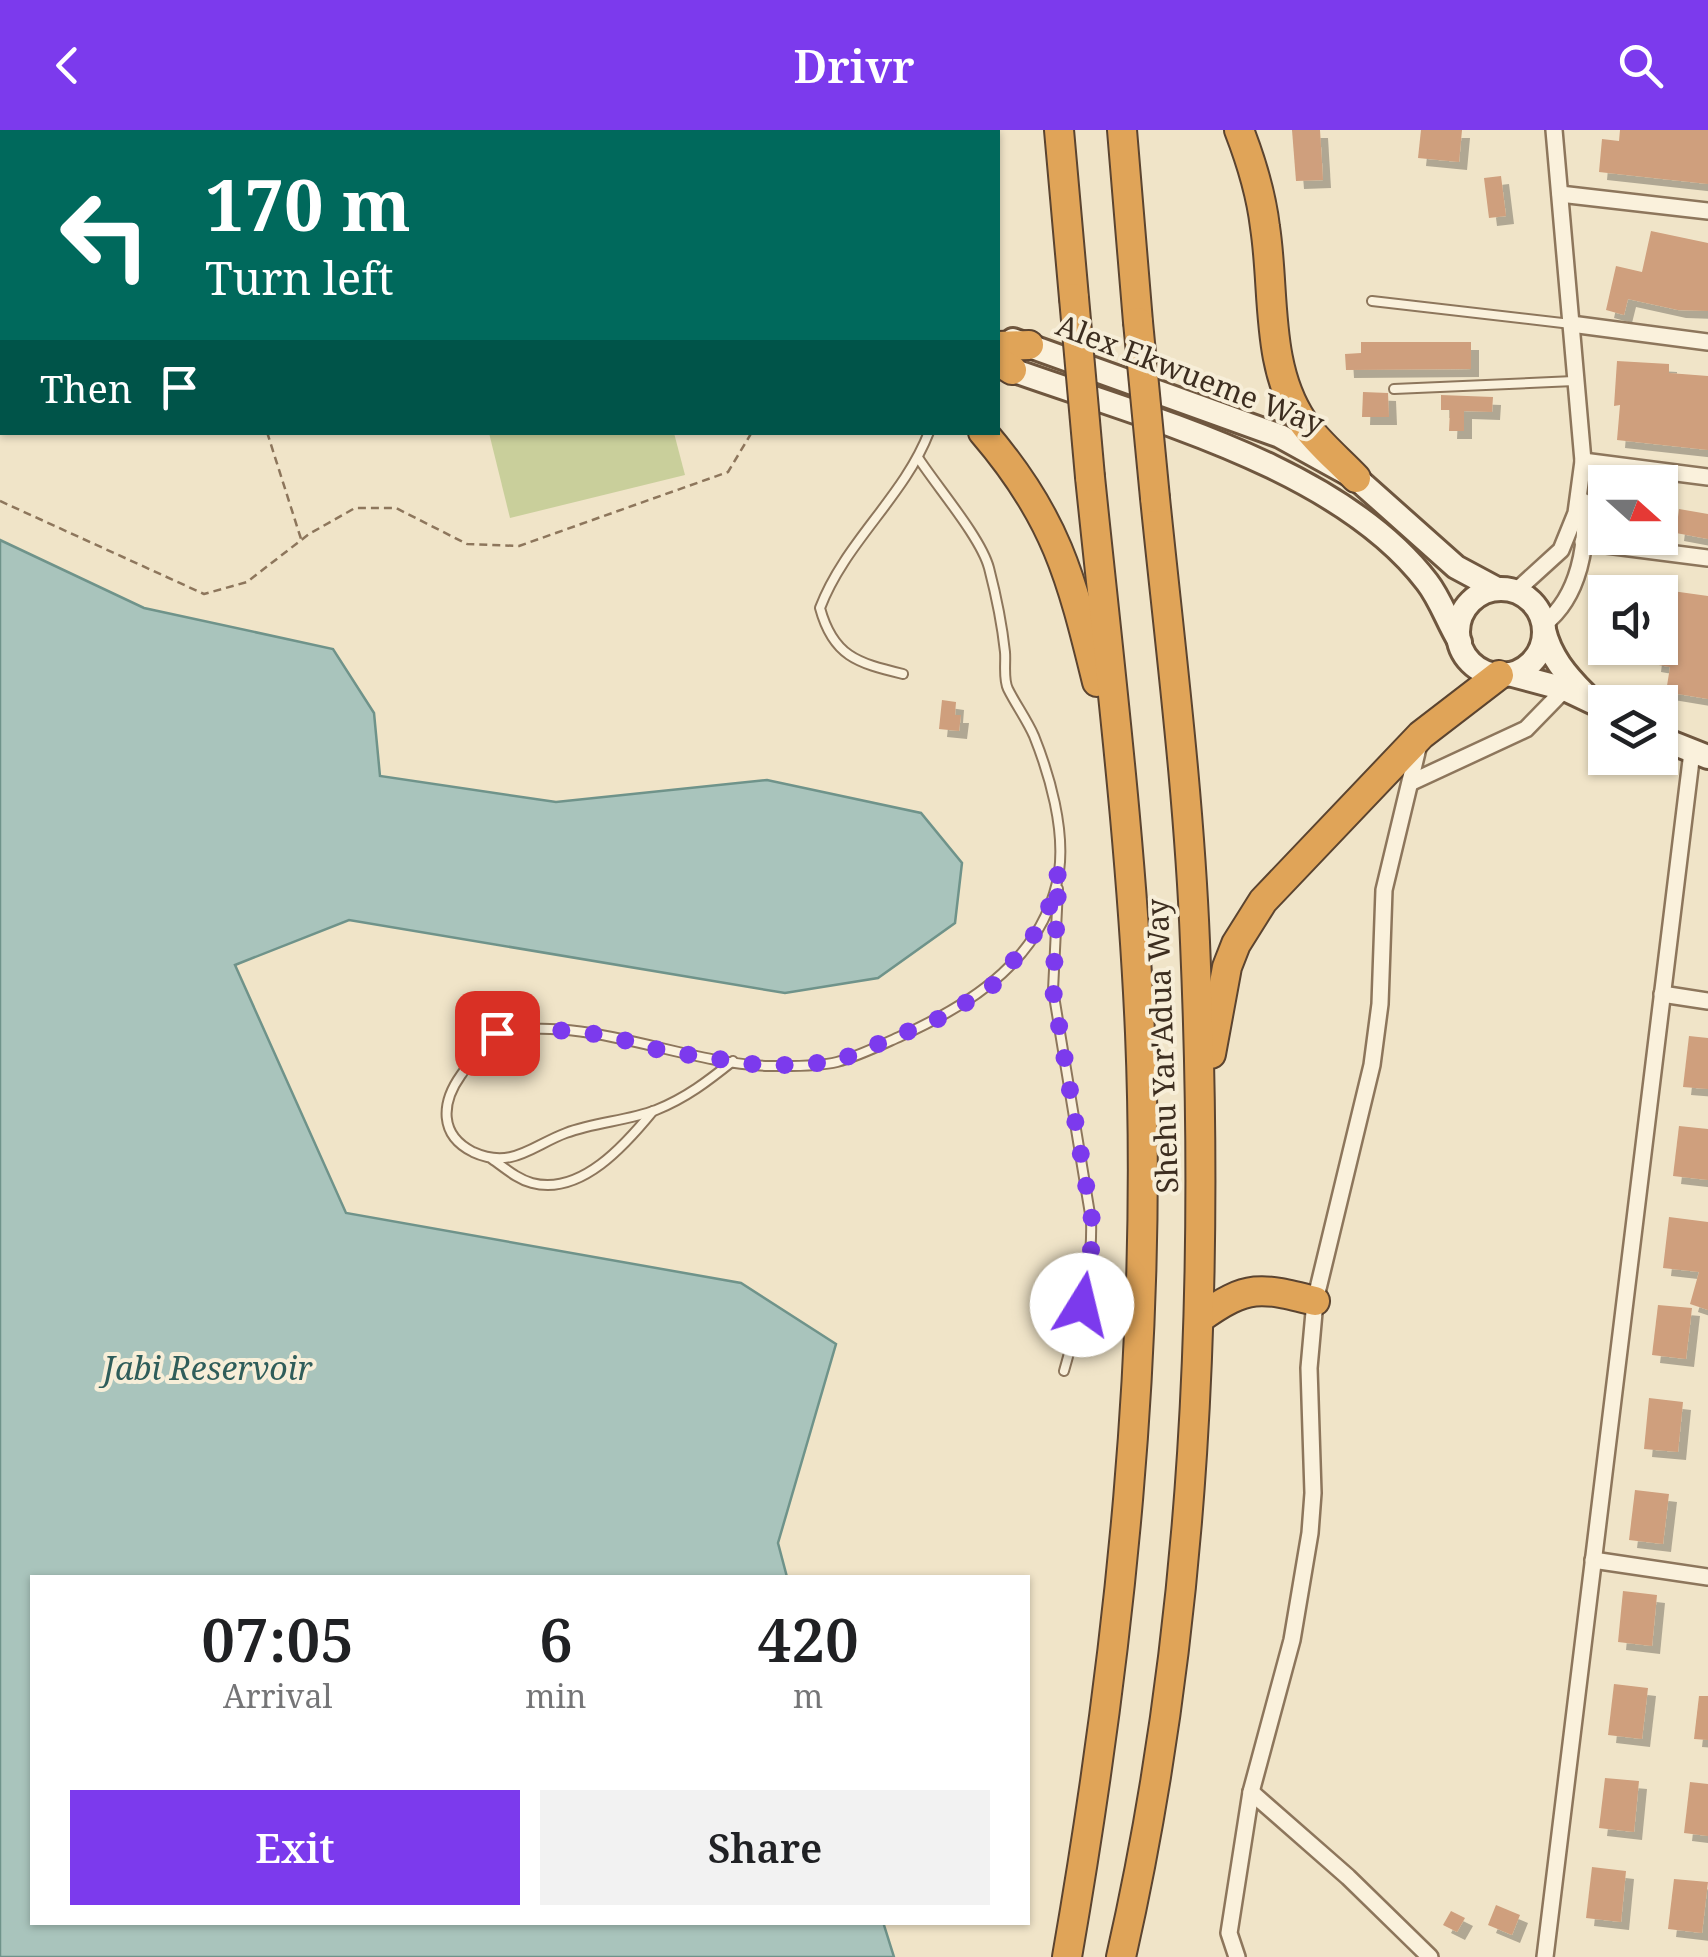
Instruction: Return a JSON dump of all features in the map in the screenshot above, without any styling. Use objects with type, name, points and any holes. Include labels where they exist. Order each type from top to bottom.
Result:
[{"type":"highway","name":"Shehu Yar'Adua Way","points":[[1058,130],[1122,782],[1141,1050],[1142,1209],[1126,1530],[1092,1816],[1067,1957]]},
{"type":"highway","name":"Shehu Yar'Adua Way","points":[[1121,1957],[1169,1702],[1195,1446],[1200,1318],[1195,942],[1188,828],[1122,130]]},
{"type":"highway","points":[[1239,130],[1266,228],[1276,345],[1283,377],[1303,422],[1356,478]]},
{"type":"highway","points":[[1001,361],[1029,346]]},
{"type":"highway","points":[[985,435],[1034,496],[1067,569],[1122,782]]},
{"type":"highway","points":[[1200,1170],[1218,1006],[1236,944],[1278,882],[1421,735],[1448,711],[1504,674]]},
{"type":"highway","points":[[1200,1318],[1224,1301],[1263,1288],[1315,1301]]},
{"type":"street","points":[[1554,130],[1583,461],[1581,487],[1576,513],[1561,550],[1507,590],[1483,593],[1471,602],[1462,614],[1460,642],[1476,667],[1565,689],[1588,699]]},
{"type":"street","points":[[1560,194],[1708,211]]},
{"type":"street","points":[[1572,324],[1708,342]]},
{"type":"street","name":"Alex Ekwueme Way","points":[[1000,337],[1280,436],[1356,478],[1456,567],[1507,590]]},
{"type":"street","name":"Alex Ekwueme Way","points":[[1001,361],[1235,450],[1318,490],[1404,556],[1428,583],[1460,642]]},
{"type":"street","points":[[1583,461],[1708,477]]},
{"type":"street","points":[[1504,674],[1528,666],[1538,655],[1544,627],[1565,602],[1584,542],[1586,521],[1581,487]]},
{"type":"street","points":[[1584,542],[1708,558]]},
{"type":"street","points":[[1507,590],[1539,610],[1548,646],[1588,694]]},
{"type":"street","points":[[1412,782],[1526,730],[1565,689]]},
{"type":"street","points":[[1237,1957],[1229,1932],[1251,1792],[1292,1640],[1310,1532],[1313,1494],[1309,1368],[1315,1301],[1372,1065],[1380,1004],[1384,890],[1421,735]]},
{"type":"street","points":[[1545,1957],[1662,994],[1700,754]]},
{"type":"street","points":[[1662,994],[1708,1001]]},
{"type":"street","points":[[1593,1560],[1708,1577]]},
{"type":"street","points":[[1251,1792],[1348,1877],[1430,1957]]},
{"type":"lane","points":[[1372,301],[1572,324]]},
{"type":"lane","points":[[1394,389],[1576,381]]},
{"type":"lane","points":[[903,674],[854,660],[834,641],[820,608],[840,567],[919,459],[928,435]]},
{"type":"lane","points":[[919,459],[986,556],[1004,650],[1006,686],[1033,734],[1058,824],[1053,990],[1092,1220],[1082,1305],[1064,1371]]},
{"type":"lane","points":[[654,1111],[612,1156],[566,1183],[534,1184],[492,1158],[468,1149],[448,1128],[446,1100],[479,1051],[497,1033],[535,1028],[606,1035],[663,1051],[767,1066],[835,1062],[945,1016],[992,986],[1031,940],[1049,907],[1059,870]]},
{"type":"lane","points":[[492,1158],[526,1155],[564,1133],[654,1111],[698,1090],[733,1061]]},
{"type":"path","points":[[268,435],[301,540]]},
{"type":"path","points":[[0,502],[204,594],[247,582],[301,540],[355,508],[396,508],[467,544],[519,546],[728,472],[750,435]]},
{"type":"green space","points":[[489,435],[675,435],[685,475],[510,518]]},
{"type":"water","name":"Jabi Reservoir","points":[[0,540],[144,608],[333,649],[374,713],[380,776],[556,802],[767,780],[921,813],[962,863],[955,923],[878,978],[785,993],[349,920],[235,965],[346,1213],[741,1283],[836,1344],[778,1543],[786,1575],[30,1575],[30,1925],[884,1925],[894,1957],[0,1957]]},
{"type":"building","points":[[1292,130],[1320,130],[1323,180],[1296,181]]},
{"type":"building","points":[[1421,130],[1462,130],[1459,162],[1418,158]]},
{"type":"building","points":[[1620,130],[1708,130],[1708,184],[1599,172],[1602,139],[1619,141]]},
{"type":"building","points":[[1501,176],[1506,216],[1489,218],[1484,178]]},
{"type":"building","points":[[1651,231],[1708,243],[1708,311],[1678,310],[1628,299],[1624,315],[1606,310],[1616,266],[1642,272]]},
{"type":"building","points":[[1361,342],[1471,342],[1471,369],[1346,370],[1345,354],[1361,353]]},
{"type":"building","points":[[1617,361],[1669,364],[1669,373],[1708,376],[1708,450],[1617,440]]},
{"type":"building","points":[[1363,392],[1388,393],[1389,417],[1362,417]]},
{"type":"building","points":[[1441,395],[1493,397],[1492,412],[1464,411],[1464,431],[1449,431],[1450,410],[1441,410]]},
{"type":"building","points":[[1679,509],[1708,514],[1708,539],[1678,533]]},
{"type":"building","points":[[1678,592],[1708,596],[1708,699],[1678,694],[1678,685],[1667,685],[1670,667],[1659,665],[1678,665]]},
{"type":"building","points":[[942,700],[956,702],[955,715],[961,715],[959,731],[939,729]]},
{"type":"building","points":[[1689,1036],[1708,1038],[1708,1089],[1683,1087]]},
{"type":"building","points":[[1679,1126],[1708,1129],[1708,1180],[1673,1176]]},
{"type":"building","points":[[1669,1217],[1708,1222],[1708,1310],[1690,1304],[1699,1272],[1663,1268]]},
{"type":"building","points":[[1658,1305],[1692,1308],[1686,1359],[1652,1355]]},
{"type":"building","points":[[1649,1398],[1683,1402],[1678,1452],[1644,1449]]},
{"type":"building","points":[[1635,1490],[1669,1494],[1663,1544],[1629,1540]]},
{"type":"building","points":[[1623,1591],[1657,1595],[1652,1646],[1618,1642]]},
{"type":"building","points":[[1614,1684],[1648,1688],[1642,1739],[1608,1735]]},
{"type":"building","points":[[1699,1696],[1708,1696],[1708,1740],[1694,1739]]},
{"type":"building","points":[[1605,1778],[1639,1781],[1634,1832],[1599,1828]]},
{"type":"building","points":[[1690,1782],[1708,1784],[1708,1836],[1684,1833]]},
{"type":"building","points":[[1592,1867],[1626,1871],[1621,1922],[1586,1918]]},
{"type":"building","points":[[1674,1879],[1708,1882],[1702,1933],[1668,1929]]},
{"type":"building","points":[[1496,1905],[1520,1915],[1512,1935],[1488,1925]]},
{"type":"building","points":[[1451,1911],[1465,1918],[1457,1932],[1443,1925]]},
{"type":"route","points":[[497,1033],[535,1028],[606,1035],[663,1051],[767,1066],[835,1062],[945,1016],[992,986],[1031,940],[1049,907],[1059,870],[1053,990],[1092,1220],[1082,1305]]}]
